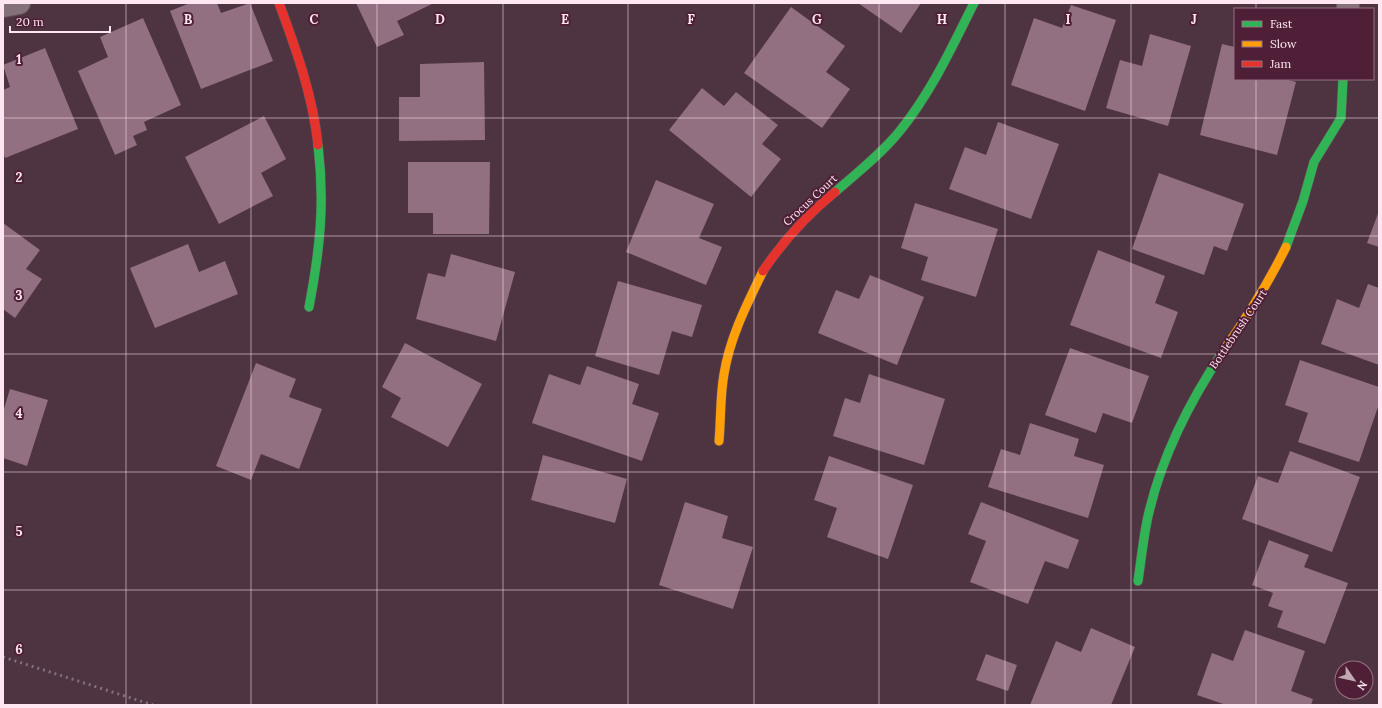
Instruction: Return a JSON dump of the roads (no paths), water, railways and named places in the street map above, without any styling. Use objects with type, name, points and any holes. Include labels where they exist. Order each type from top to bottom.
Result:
[{"type":"street","points":[[3,6],[20,3]]},
{"type":"street","points":[[279,3],[290,29],[304,70],[320,148],[322,228],[317,268],[309,307]]},
{"type":"street","name":"Crocus Court","points":[[719,441],[724,374],[733,337],[747,303],[764,270],[786,240],[811,212],[871,161],[899,132],[922,100],[942,66],[974,3]]},
{"type":"street","name":"Bottlebrush Court","points":[[1138,581],[1147,521],[1157,483],[1171,445],[1188,408],[1208,374],[1253,308],[1273,274],[1290,238],[1314,162],[1341,118],[1343,80]]},
{"type":"railway","points":[[3,657],[153,705]]}]
